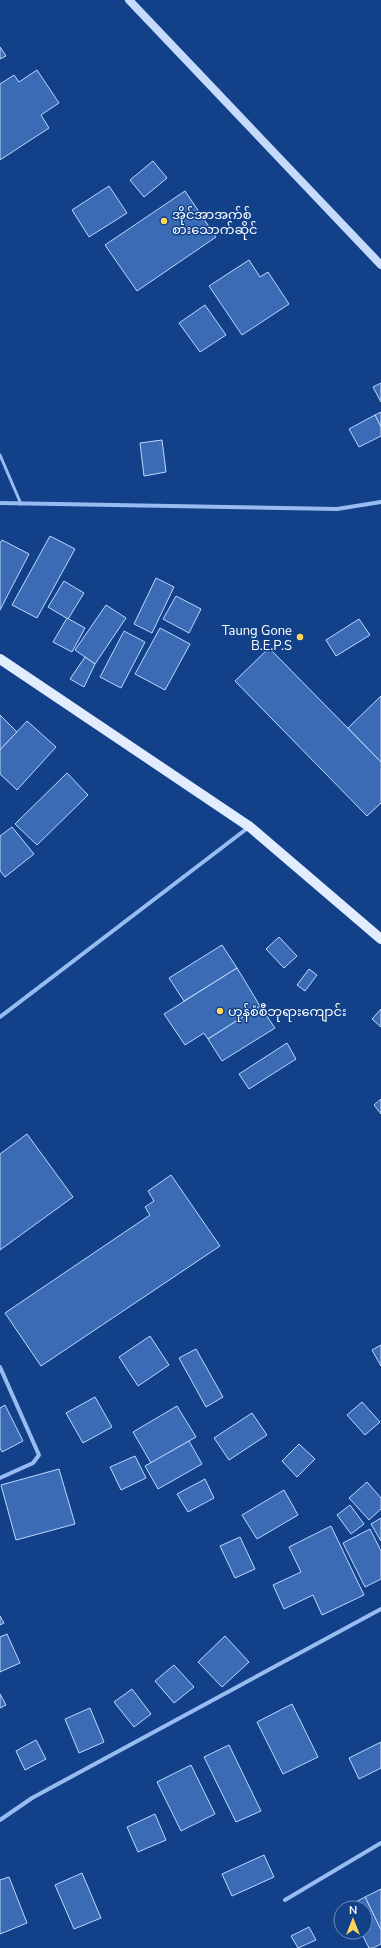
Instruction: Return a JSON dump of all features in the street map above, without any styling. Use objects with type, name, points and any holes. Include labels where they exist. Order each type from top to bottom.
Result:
[{"type":"main road","points":[[129,0],[381,265]]},
{"type":"main road","points":[[0,658],[250,827],[381,939]]},
{"type":"street","points":[[0,503],[337,509],[381,502]]},
{"type":"street","points":[[0,1017],[250,827]]},
{"type":"street","points":[[0,1367],[39,1455],[33,1463],[0,1478]]},
{"type":"street","points":[[0,1820],[32,1798],[381,1609]]},
{"type":"street","points":[[285,1900],[381,1843]]},
{"type":"lane","points":[[0,455],[21,504]]},
{"type":"building","points":[[0,47],[6,56],[0,59]]},
{"type":"building","points":[[37,70],[59,103],[41,115],[49,128],[0,160],[0,84],[14,75],[19,82]]},
{"type":"building","points":[[153,161],[167,178],[144,197],[130,180]]},
{"type":"building","points":[[109,186],[127,213],[89,237],[72,210]]},
{"type":"building","points":[[185,191],[216,237],[137,291],[105,245]]},
{"type":"building","points":[[249,260],[260,277],[268,272],[289,304],[242,335],[209,286]]},
{"type":"building","points":[[205,305],[226,335],[200,352],[179,323]]},
{"type":"building","points":[[381,383],[381,402],[373,387]]},
{"type":"building","points":[[381,412],[381,427],[375,415]]},
{"type":"building","points":[[375,415],[381,427],[381,436],[359,447],[349,429]]},
{"type":"building","points":[[162,440],[166,472],[144,476],[140,443]]},
{"type":"building","points":[[50,536],[75,549],[37,618],[12,605]]},
{"type":"building","points":[[2,540],[29,554],[0,610],[0,543]]},
{"type":"building","points":[[156,578],[174,587],[152,633],[134,624]]},
{"type":"building","points":[[64,581],[84,593],[68,619],[48,607]]},
{"type":"building","points":[[176,596],[201,609],[189,633],[163,619]]},
{"type":"building","points":[[106,605],[126,618],[95,664],[75,650]]},
{"type":"building","points":[[67,618],[85,628],[72,652],[53,642]]},
{"type":"building","points":[[359,619],[370,635],[336,656],[326,640]]},
{"type":"building","points":[[160,628],[190,644],[165,690],[135,674]]},
{"type":"building","points":[[124,631],[145,642],[121,688],[100,677]]},
{"type":"building","points":[[269,648],[381,762],[381,803],[367,816],[235,681]]},
{"type":"building","points":[[85,657],[95,664],[84,687],[70,679]]},
{"type":"building","points":[[381,696],[381,762],[348,728]]},
{"type":"building","points":[[0,715],[17,732],[0,750]]},
{"type":"building","points":[[27,721],[56,747],[17,790],[0,774],[0,750]]},
{"type":"building","points":[[67,773],[88,795],[37,845],[15,824]]},
{"type":"building","points":[[12,827],[34,854],[5,877],[0,871],[0,836]]},
{"type":"building","points":[[279,937],[297,956],[284,968],[266,949]]},
{"type":"building","points":[[222,945],[237,968],[184,1001],[169,978]]},
{"type":"building","points":[[237,968],[260,1006],[208,1039],[204,1033],[185,1045],[164,1014]]},
{"type":"building","points":[[309,969],[317,975],[305,991],[297,985]]},
{"type":"building","points":[[260,1006],[275,1028],[222,1061],[208,1039]]},
{"type":"building","points":[[381,1009],[381,1027],[372,1019]]},
{"type":"building","points":[[287,1043],[296,1059],[249,1089],[239,1074]]},
{"type":"building","points":[[381,1099],[381,1114],[374,1105]]},
{"type":"building","points":[[27,1134],[73,1197],[0,1250],[0,1154]]},
{"type":"building","points":[[171,1175],[220,1246],[41,1366],[5,1313],[150,1215],[145,1207],[154,1201],[148,1191]]},
{"type":"building","points":[[150,1336],[169,1365],[138,1386],[119,1357]]},
{"type":"building","points":[[381,1345],[381,1366],[372,1350]]},
{"type":"building","points":[[196,1349],[223,1397],[206,1407],[179,1358]]},
{"type":"building","points":[[95,1397],[112,1427],[83,1443],[66,1413]]},
{"type":"building","points":[[362,1402],[380,1422],[365,1435],[347,1415]]},
{"type":"building","points":[[5,1405],[23,1441],[2,1452],[0,1448],[0,1408]]},
{"type":"building","points":[[177,1406],[196,1437],[151,1463],[133,1432]]},
{"type":"building","points":[[252,1413],[267,1435],[229,1460],[214,1438]]},
{"type":"building","points":[[189,1441],[202,1464],[158,1489],[145,1466]]},
{"type":"building","points":[[299,1444],[315,1459],[297,1477],[282,1461]]},
{"type":"building","points":[[135,1456],[146,1478],[121,1490],[110,1467]]},
{"type":"building","points":[[59,1469],[75,1524],[16,1540],[1,1485]]},
{"type":"building","points":[[205,1479],[214,1498],[188,1512],[177,1494]]},
{"type":"building","points":[[367,1482],[381,1498],[381,1509],[369,1520],[349,1498]]},
{"type":"building","points":[[284,1490],[298,1515],[257,1539],[242,1515]]},
{"type":"building","points":[[350,1505],[364,1524],[351,1534],[337,1515]]},
{"type":"building","points":[[381,1518],[381,1541],[371,1524]]},
{"type":"building","points":[[331,1526],[364,1595],[322,1615],[313,1595],[284,1609],[273,1585],[301,1572],[289,1547]]},
{"type":"building","points":[[370,1529],[381,1551],[381,1579],[365,1587],[343,1543]]},
{"type":"building","points":[[240,1537],[255,1569],[235,1578],[220,1546]]},
{"type":"building","points":[[0,1616],[4,1623],[0,1625]]},
{"type":"building","points":[[7,1634],[20,1663],[0,1672],[0,1637]]},
{"type":"building","points":[[225,1636],[249,1662],[222,1687],[198,1662]]},
{"type":"building","points":[[174,1665],[194,1687],[174,1703],[155,1681]]},
{"type":"building","points":[[132,1689],[151,1714],[134,1727],[114,1702]]},
{"type":"building","points":[[0,1694],[6,1705],[0,1708]]},
{"type":"building","points":[[292,1704],[318,1757],[283,1774],[257,1722]]},
{"type":"building","points":[[90,1708],[104,1742],[79,1753],[65,1719]]},
{"type":"building","points":[[36,1740],[46,1759],[25,1770],[16,1751]]},
{"type":"building","points":[[381,1742],[381,1768],[359,1779],[349,1758]]},
{"type":"building","points":[[229,1745],[261,1811],[236,1822],[204,1757]]},
{"type":"building","points":[[191,1765],[215,1814],[181,1831],[157,1782]]},
{"type":"building","points":[[155,1814],[166,1840],[138,1852],[127,1827]]},
{"type":"building","points":[[264,1855],[274,1877],[232,1896],[222,1874]]},
{"type":"building","points":[[82,1873],[101,1918],[74,1929],[55,1885]]},
{"type":"building","points":[[9,1877],[27,1923],[0,1934],[0,1880]]},
{"type":"building","points":[[381,1889],[381,1930],[373,1914],[373,1900],[366,1900],[365,1897]]},
{"type":"building","points":[[365,1897],[366,1900],[359,1900]]},
{"type":"building","points":[[373,1914],[381,1930],[381,1944],[373,1948],[369,1948],[365,1940],[373,1940]]},
{"type":"building","points":[[309,1927],[316,1940],[298,1948],[291,1936]]},
{"type":"place","name":"အိုင်အာအက်စ် စားသောက်ဆိုင်","points":[[164,221]]},
{"type":"place","name":"Taung Gone B.E.P.S","points":[[300,637]]},
{"type":"place","name":"ဟုန်စံစီဘုရားကျောင်း","points":[[220,1011]]}]
